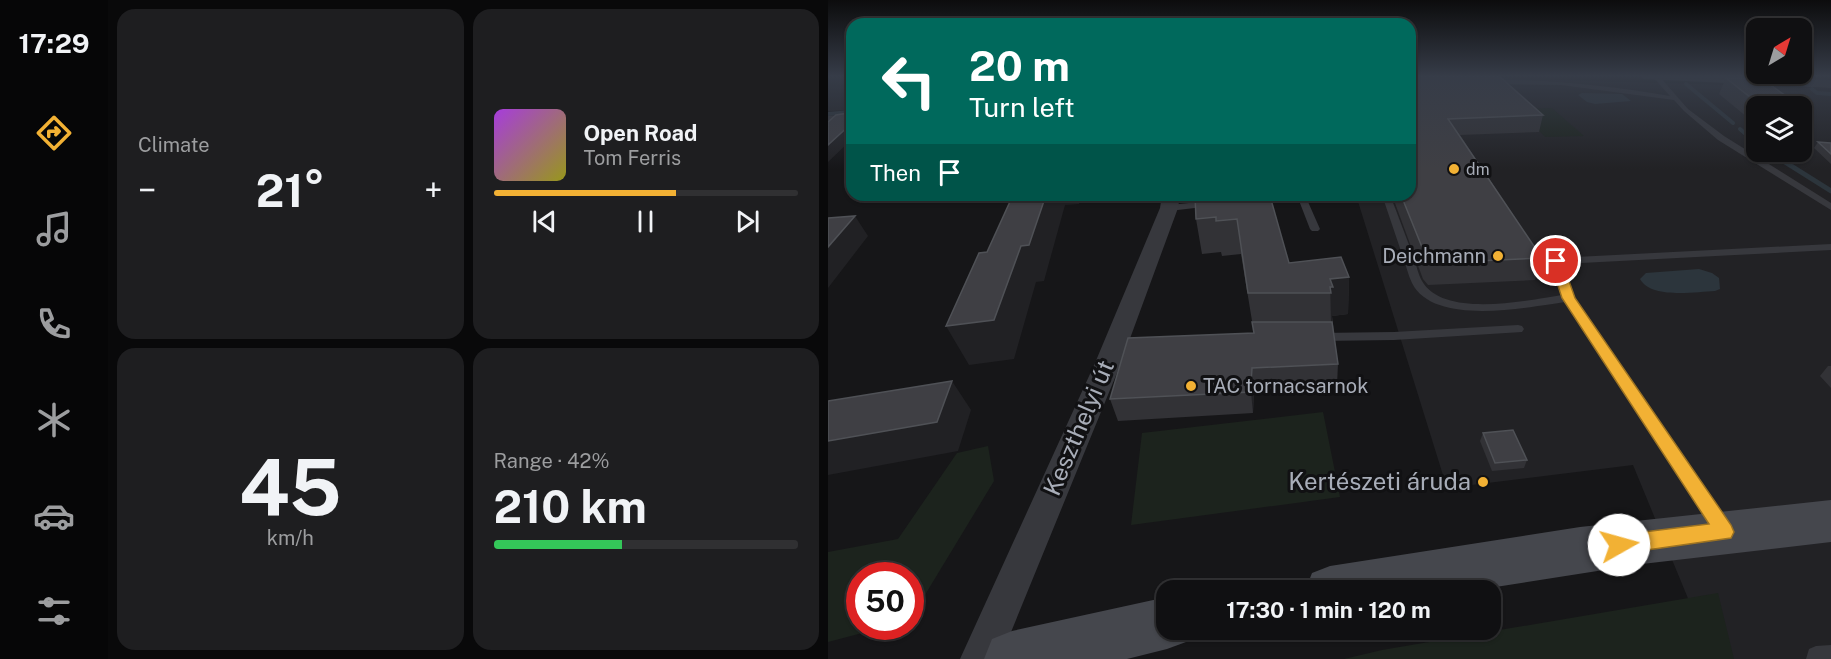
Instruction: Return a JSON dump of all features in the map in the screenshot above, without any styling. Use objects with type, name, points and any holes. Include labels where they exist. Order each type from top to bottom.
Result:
[{"type":"main road","points":[[1391,580],[1463,567],[1725,532],[1831,521]]},
{"type":"main road","points":[[1012,659],[1156,626]]},
{"type":"street","points":[[828,120],[846,118]]},
{"type":"street","name":"Keszthelyi út","points":[[980,659],[1124,338],[1170,202]]},
{"type":"lane","points":[[1684,107],[1721,138],[1831,207]]},
{"type":"lane","points":[[1303,201],[1315,229]]},
{"type":"lane","points":[[1388,201],[1418,284],[1434,300],[1459,307],[1485,307],[1569,298]]},
{"type":"lane","points":[[1170,202],[1216,204]]},
{"type":"lane","points":[[1725,532],[1569,298],[1556,261],[1831,247]]},
{"type":"lane","points":[[1302,337],[1394,336],[1518,329]]},
{"type":"lane","points":[[1816,659],[1816,656],[1831,655]]},
{"type":"shaded area","points":[[828,107],[846,107],[846,110],[828,111]]},
{"type":"shaded area","points":[[1473,107],[1746,107],[1746,162],[1812,162],[1812,107],[1831,107],[1831,659],[1713,659],[1633,465],[1447,488],[1358,201],[1416,201],[1416,187]]},
{"type":"shaded area","points":[[1552,108],[1584,136],[1545,137],[1519,109]]},
{"type":"shaded area","points":[[1699,269],[1719,278],[1720,289],[1685,293],[1663,292],[1653,289],[1640,279],[1646,273]]},
{"type":"shaded area","points":[[1323,412],[1340,497],[1131,525],[1142,433]]},
{"type":"shaded area","points":[[988,446],[994,481],[924,597],[924,562],[846,562],[846,637],[828,642],[828,552],[898,539],[957,453]]},
{"type":"shaded area","points":[[1718,593],[1734,659],[1344,659],[1441,640],[1501,640],[1501,630]]},
{"type":"building","points":[[1416,107],[1534,107],[1543,115],[1448,119],[1542,258],[1432,263],[1426,257],[1403,201],[1416,201]]},
{"type":"building","points":[[846,113],[846,128],[828,145],[828,122],[836,115]]},
{"type":"building","points":[[1818,142],[1831,143],[1831,154]]},
{"type":"building","points":[[1010,201],[1044,201],[1029,245],[1021,246],[994,320],[946,326],[979,253],[987,252]]},
{"type":"building","points":[[1195,201],[1271,201],[1289,263],[1341,257],[1349,277],[1330,279],[1333,287],[1330,287],[1331,293],[1248,293],[1237,219],[1216,221],[1216,217],[1196,219]]},
{"type":"building","points":[[855,216],[828,247],[828,218]]},
{"type":"building","points":[[1252,322],[1332,322],[1338,364],[1252,368],[1251,392],[1110,399],[1128,338],[1254,333]]},
{"type":"building","points":[[952,381],[937,422],[828,441],[828,401]]},
{"type":"building","points":[[1513,430],[1527,460],[1495,463],[1483,433]]},
{"type":"waterway","points":[[1713,107],[1733,123]]},
{"type":"waterway","points":[[828,114],[846,112]]},
{"type":"waterway","points":[[1740,129],[1746,134]]},
{"type":"waterway","points":[[1785,162],[1831,191]]},
{"type":"place","name":"dm","points":[[1454,169]]},
{"type":"place","name":"Deichmann","points":[[1498,256]]},
{"type":"place","name":"TAC tornacsarnok","points":[[1191,386]]},
{"type":"place","name":"Kertészeti áruda","points":[[1483,482]]},
{"type":"route","points":[[1556,261],[1569,298],[1725,532],[1619,545]]}]
